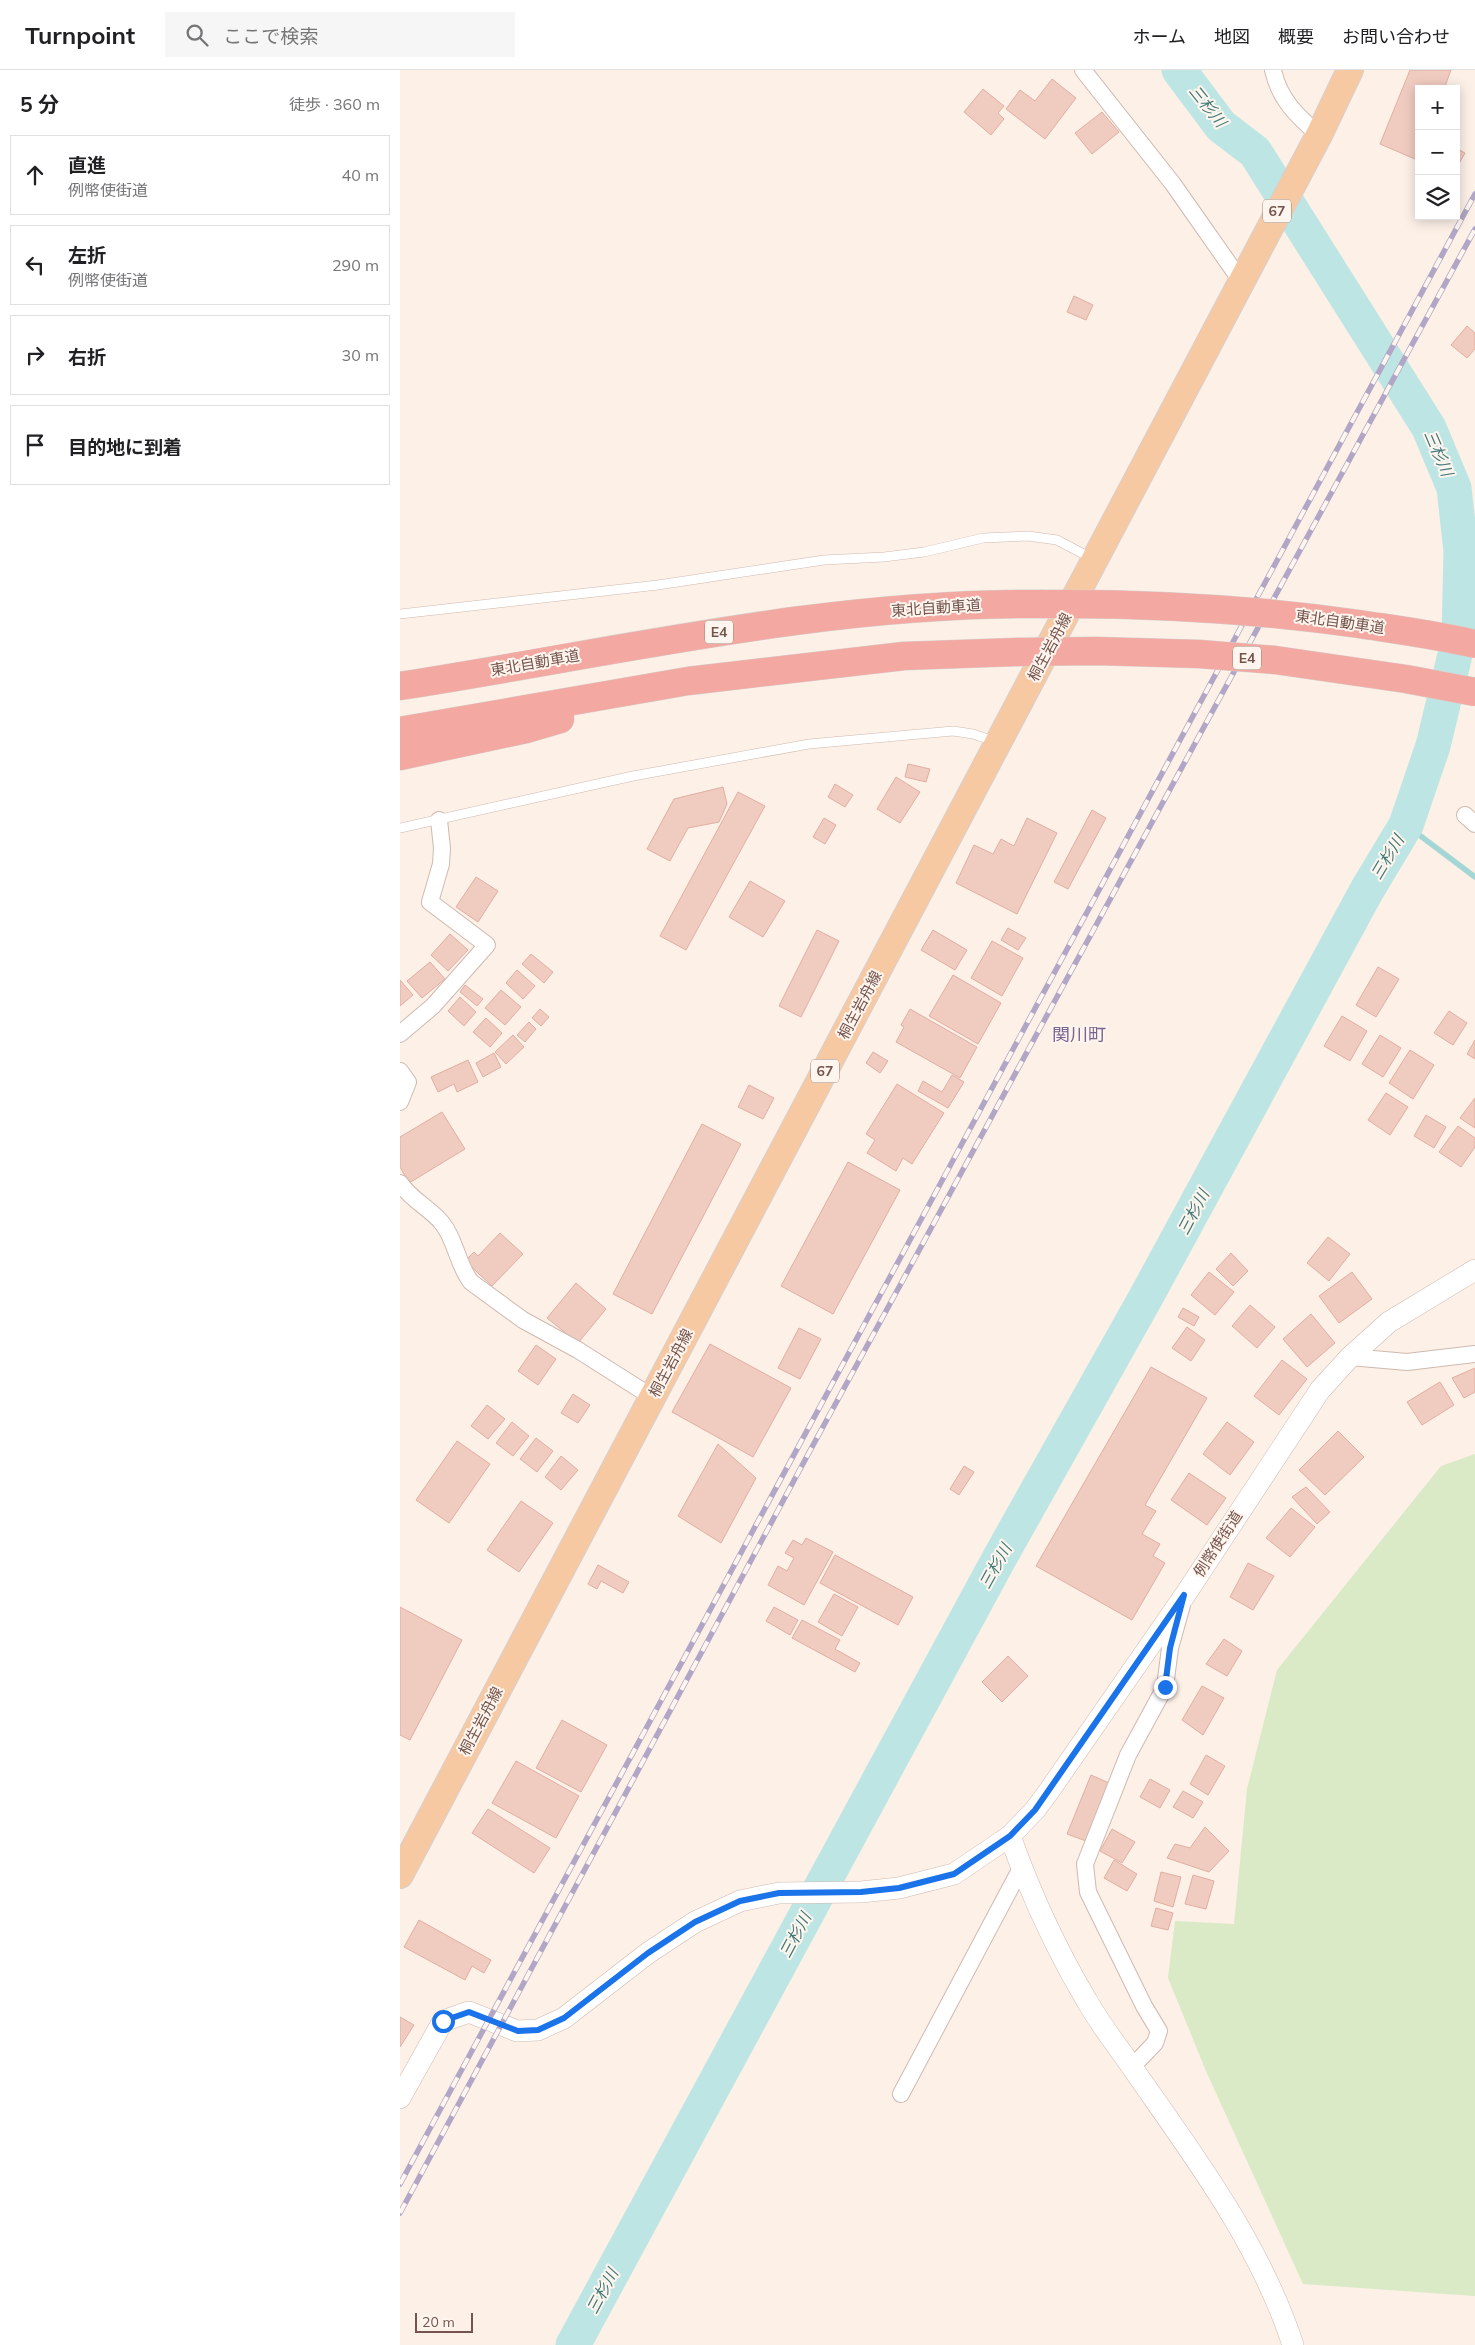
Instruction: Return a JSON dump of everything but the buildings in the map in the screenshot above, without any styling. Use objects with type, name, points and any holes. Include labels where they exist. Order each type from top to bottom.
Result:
[{"type":"highway","name":"東北自動車道","points":[[400,686],[681,638],[797,621],[893,610],[995,604],[1114,603],[1223,608],[1302,616],[1415,632],[1475,644]]},
{"type":"highway","name":"E4","points":[[400,731],[688,681],[904,656],[1096,651],[1199,654],[1265,660],[1406,679],[1475,692]]},
{"type":"highway","points":[[400,756],[526,728],[688,681]]},
{"type":"main road","name":"67","points":[[1245,274],[1350,70]]},
{"type":"main road","name":"桐生岩舟線","points":[[400,1874],[1245,274]]},
{"type":"street","points":[[1083,70],[1245,274]]},
{"type":"street","points":[[1273,70],[1280,95],[1295,114],[1312,145]]},
{"type":"street","points":[[400,1034],[433,1006],[487,945],[430,902],[441,864],[442,848],[438,820]]},
{"type":"street","points":[[400,1070],[408,1082],[400,1102]]},
{"type":"street","points":[[400,1183],[405,1191],[441,1222],[448,1233],[465,1274],[471,1282],[524,1320],[578,1350],[652,1397]]},
{"type":"street","name":"例幣使街道","points":[[400,2098],[443,2021],[469,2012],[518,2031],[538,2030],[564,2018],[648,1953],[695,1922],[740,1901],[779,1893],[861,1892],[899,1888],[954,1874],[1010,1836],[1049,1792],[1184,1595],[1320,1390],[1350,1357],[1389,1322],[1475,1270]]},
{"type":"street","points":[[1350,1357],[1407,1362],[1475,1354]]},
{"type":"street","points":[[1132,2067],[1155,2043],[1159,2031],[1144,2006],[1088,1892],[1085,1864],[1128,1755],[1165,1687],[1170,1648],[1184,1595]]},
{"type":"street","points":[[1010,1836],[1022,1868],[1061,1953],[1087,2002],[1214,2184],[1247,2239],[1284,2317],[1293,2345]]},
{"type":"street","points":[[901,2094],[1022,1868]]},
{"type":"lane","points":[[400,614],[658,584],[824,560],[916,553],[983,538],[1028,536],[1057,540],[1095,560]]},
{"type":"lane","points":[[400,828],[633,776],[809,744],[953,730],[974,734],[999,743]]},
{"type":"green space","points":[[1475,1454],[1475,2296],[1303,2284],[1206,2071],[1168,1978],[1175,1921],[1234,1924],[1247,1789],[1277,1670],[1441,1466]]},
{"type":"waterway","name":"三杉川","points":[[573,2345],[1000,1557],[1146,1297],[1367,890],[1406,825],[1433,746],[1459,638],[1461,551],[1454,488],[1429,428],[1255,152],[1221,126],[1179,70]]},
{"type":"waterway","points":[[1406,825],[1475,877]]},
{"type":"railway","points":[[400,2184],[1475,194]]},
{"type":"railway","points":[[400,2213],[812,1447],[1475,229]]},
{"type":"district","name":"関川町","points":[[1079,1035]]},
{"type":"route","points":[[443,2021],[457,2014],[469,2012],[500,2026],[518,2031],[538,2030],[564,2018],[648,1953],[695,1922],[740,1901],[779,1893],[861,1892],[899,1888],[954,1874],[1010,1836],[1035,1810],[1184,1595],[1170,1648],[1165,1687]]}]
